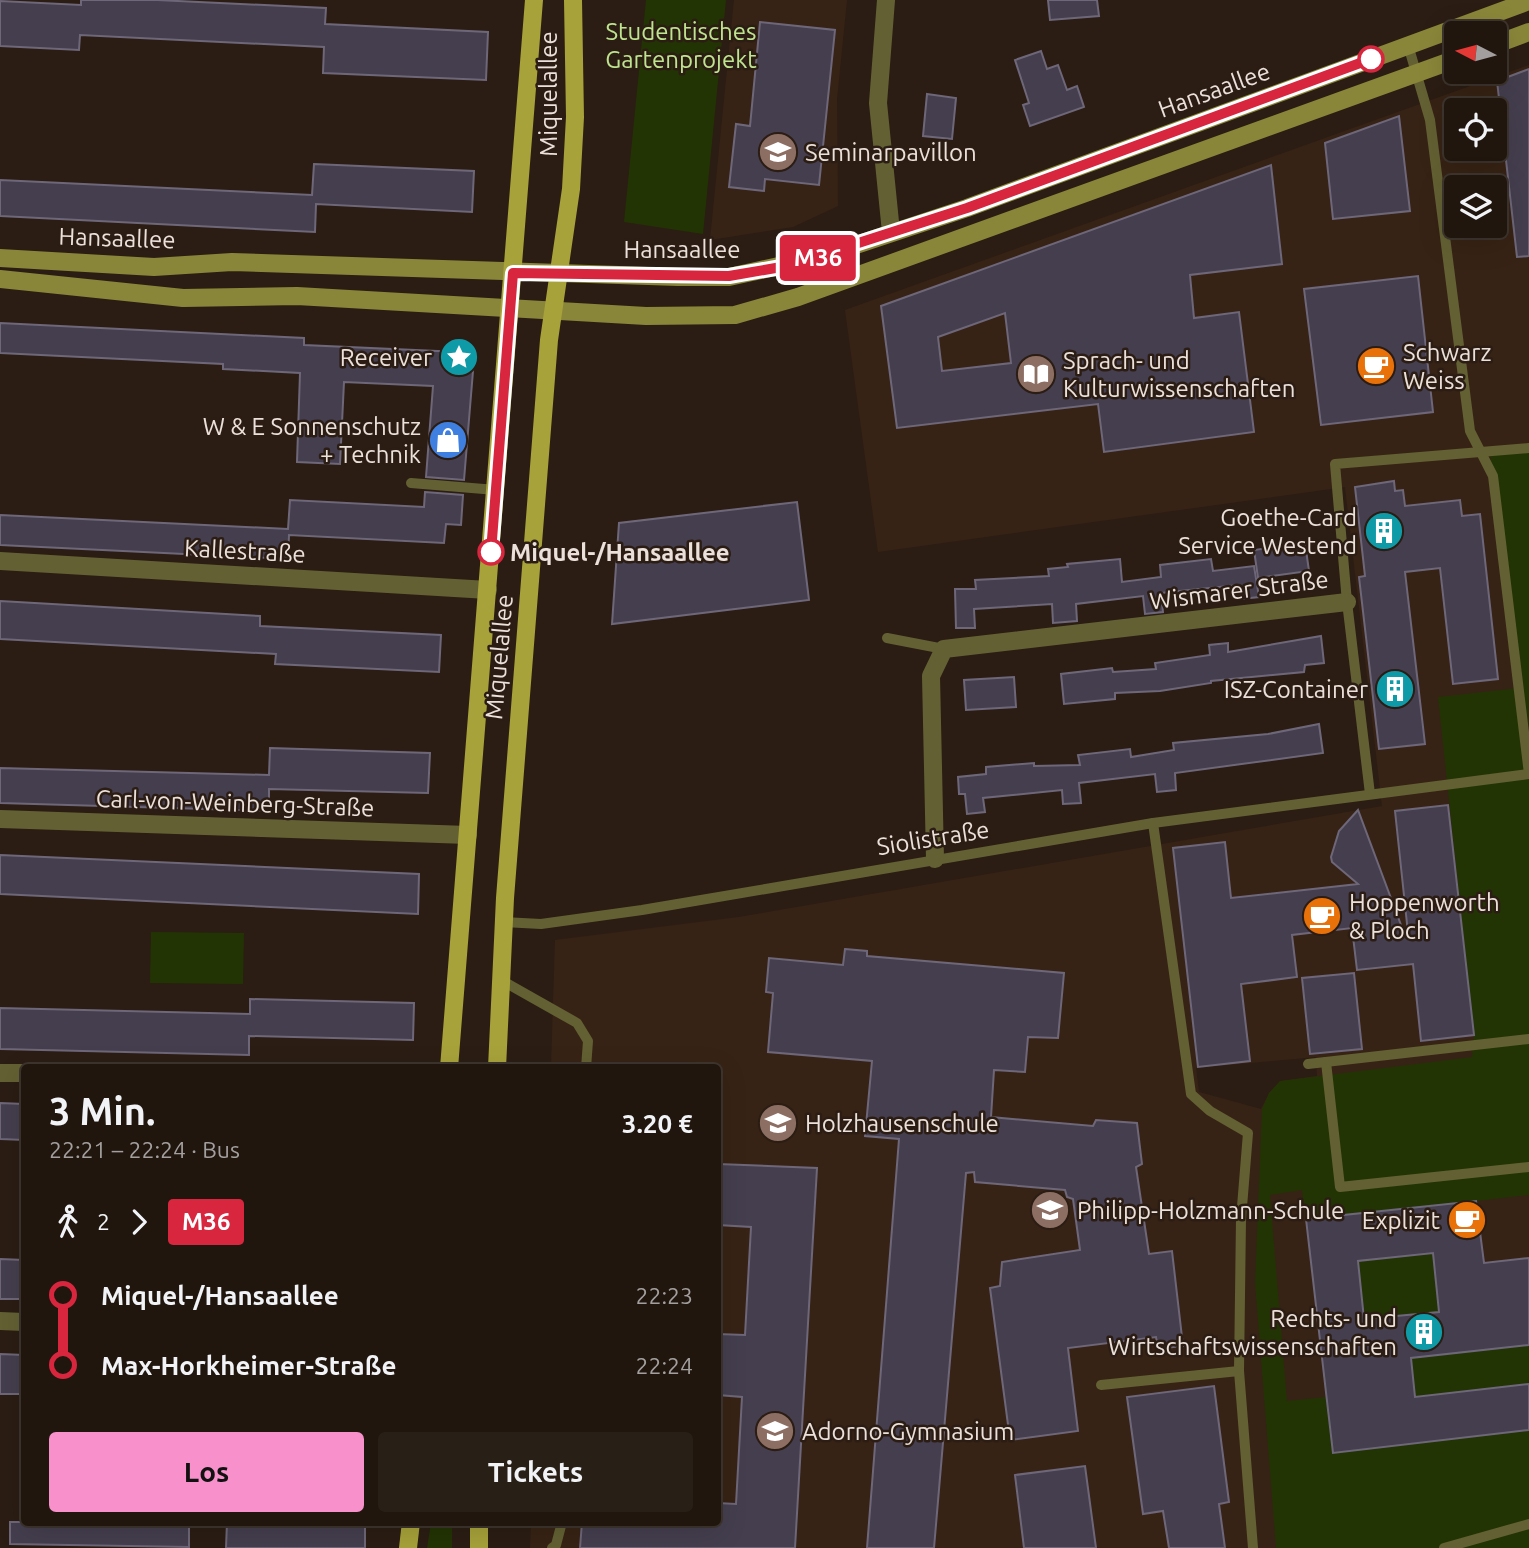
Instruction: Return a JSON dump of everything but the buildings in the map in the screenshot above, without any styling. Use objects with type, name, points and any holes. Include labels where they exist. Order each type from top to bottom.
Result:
[{"type":"main road","name":"Miquelallee","points":[[449,1064],[534,0]]},
{"type":"main road","name":"Miquelallee","points":[[497,1064],[503,922],[552,312],[571,189],[575,117],[573,0]]},
{"type":"main road","name":"Hansaallee","points":[[0,258],[154,267],[232,262],[513,273],[729,276],[820,257],[967,208],[1529,1]]},
{"type":"main road","points":[[1507,40],[1529,32]]},
{"type":"main road","name":"Hansaallee","points":[[0,279],[183,298],[297,296],[552,312],[735,315],[798,297],[1444,62]]},
{"type":"main road","points":[[408,1548],[411,1526]]},
{"type":"main road","points":[[479,1526],[479,1548]]},
{"type":"street","points":[[886,0],[878,103],[891,232]]},
{"type":"street","name":"Kallestraße","points":[[0,561],[488,590]]},
{"type":"street","name":"Wismarer Straße","points":[[944,649],[1347,602]]},
{"type":"street","points":[[935,859],[931,676],[944,649]]},
{"type":"street","name":"Carl-von-Weinberg-Straße","points":[[0,819],[468,835]]},
{"type":"street","points":[[0,1073],[21,1073]]},
{"type":"street","points":[[0,1321],[21,1322]]},
{"type":"lane","points":[[1408,45],[1434,145],[1470,431],[1481,452]]},
{"type":"lane","points":[[1347,602],[1335,464],[1529,448]]},
{"type":"lane","name":"Siolistraße","points":[[503,922],[541,924],[642,910],[1153,823],[1529,774],[1493,476],[1481,452]]},
{"type":"lane","points":[[411,484],[496,490]]},
{"type":"lane","name":"Wismarer Straße","points":[[1347,602],[1370,794]]},
{"type":"lane","points":[[887,638],[944,649]]},
{"type":"lane","points":[[1153,823],[1191,1094],[1210,1111],[1248,1133],[1241,1219],[1239,1371],[1253,1548]]},
{"type":"lane","points":[[501,980],[577,1023],[588,1041],[586,1064]]},
{"type":"lane","points":[[1308,1064],[1529,1039]]},
{"type":"lane","points":[[1326,1062],[1340,1187],[1529,1167]]},
{"type":"lane","points":[[1101,1385],[1239,1371]]},
{"type":"lane","points":[[1444,1548],[1529,1524]]},
{"type":"lane","points":[[552,1548],[556,1545],[561,1526]]},
{"type":"shaded area","name":"Seminarpavillon","points":[[734,0],[847,0],[837,99],[838,206],[793,227],[710,240]]},
{"type":"shaded area","points":[[1529,65],[1529,1502],[1317,1548],[530,1548],[531,1526],[721,1526],[721,1064],[551,1064],[555,940],[739,917],[1382,806],[1345,487],[878,552],[845,310],[1476,84],[1507,84],[1507,73]],"holes":[[[1316,1057],[1317,1076],[1280,1081],[1269,1093],[1261,1109],[1199,1092],[1196,1068]]]},
{"type":"green space","name":"Studentisches Gartenprojekt","points":[[646,0],[726,0],[703,234],[624,222]]},
{"type":"green space","points":[[1529,448],[1529,1195],[1476,1201],[1484,1263],[1529,1258],[1529,1548],[1276,1548],[1255,1283],[1262,1109],[1269,1093],[1280,1081],[1472,1057],[1474,1035],[1438,697],[1519,688],[1490,452]],"holes":[[[1302,1190],[1326,1397],[1287,1401],[1270,1195]]]},
{"type":"green space","points":[[151,932],[244,933],[243,984],[150,983]]},
{"type":"green space","points":[[431,1526],[452,1526],[452,1548],[427,1548]]},
{"type":"bus line","name":"M36","points":[[491,552],[513,273],[729,276],[787,266],[967,208],[1371,59]]},
{"type":"place","name":"Seminarpavillon","points":[[778,152]]},
{"type":"place","name":"Receiver","points":[[459,357]]},
{"type":"place","name":"Schwarz Weiss","points":[[1376,366]]},
{"type":"place","name":"Sprach- und Kulturwissenschaften","points":[[1036,374]]},
{"type":"place","name":"W & E Sonnenschutz + Technik","points":[[448,440]]},
{"type":"place","name":"Goethe-Card Service Westend","points":[[1384,531]]},
{"type":"place","name":"Miquel-/Hansaallee","points":[[491,552]]},
{"type":"place","name":"ISZ-Container","points":[[1395,689]]},
{"type":"place","name":"Hoppenworth & Ploch","points":[[1322,916]]},
{"type":"place","name":"Holzhausenschule","points":[[778,1123]]},
{"type":"place","name":"Philipp-Holzmann-Schule","points":[[1050,1210]]},
{"type":"place","name":"Explizit","points":[[1467,1220]]},
{"type":"place","name":"Rechts- und Wirtschaftswissenschaften","points":[[1424,1332]]},
{"type":"place","name":"Adorno-Gymnasium","points":[[775,1431]]}]
